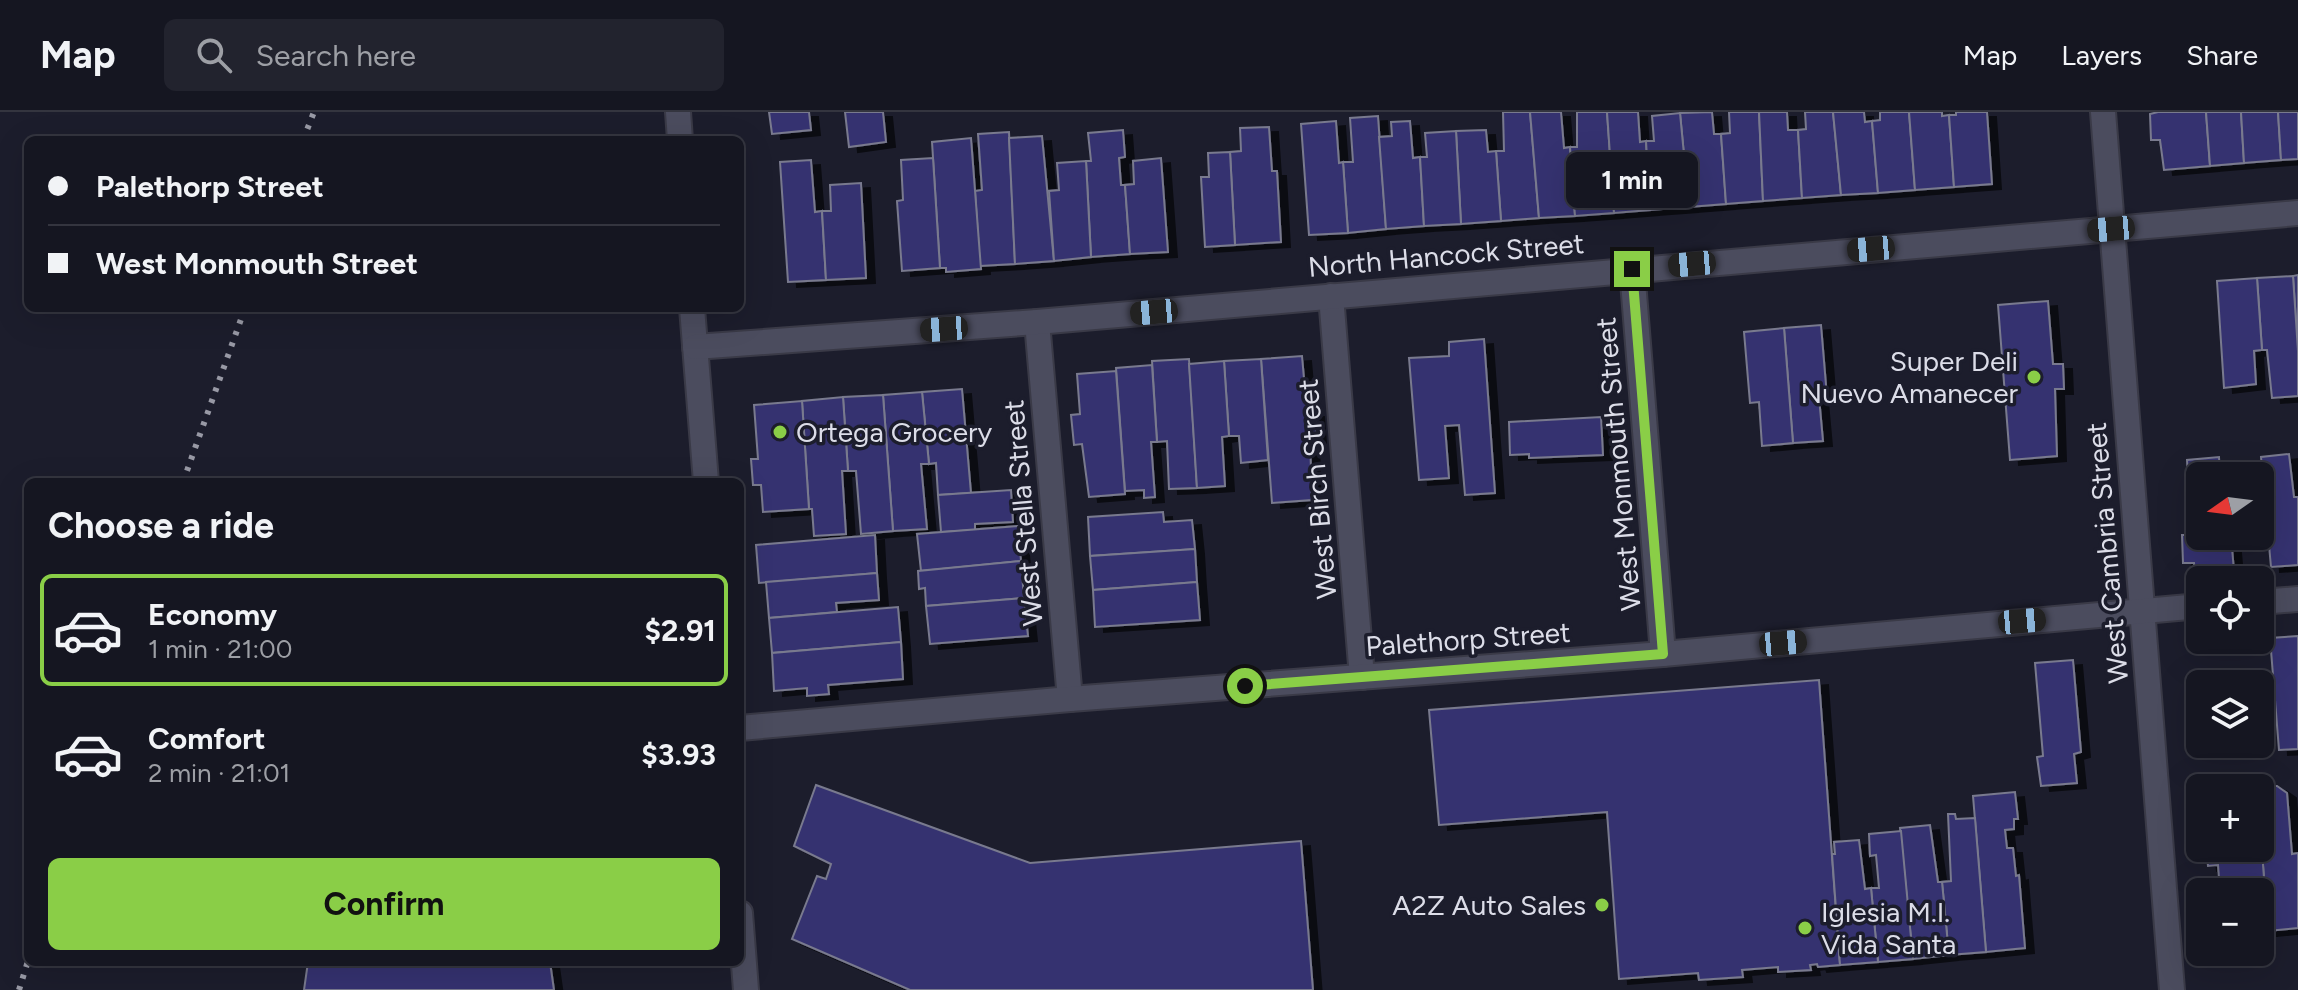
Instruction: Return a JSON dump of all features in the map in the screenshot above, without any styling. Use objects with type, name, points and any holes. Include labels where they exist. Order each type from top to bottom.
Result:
[{"type":"street","points":[[678,112],[680,136]]},
{"type":"street","name":"West Cambria Street","points":[[2103,112],[2172,990]]},
{"type":"street","name":"North Hancock Street","points":[[695,347],[1037,322],[2298,213]]},
{"type":"street","name":"West Monmouth Street","points":[[1632,269],[1663,654]]},
{"type":"street","name":"West Birch Street","points":[[1331,296],[1362,677]]},
{"type":"street","points":[[692,312],[706,478]]},
{"type":"street","name":"West Stella Street","points":[[1037,322],[1070,699]]},
{"type":"street","points":[[2274,601],[2298,599]]},
{"type":"street","name":"Palethorp Street","points":[[744,728],[1070,699],[1663,654],[2186,607]]},
{"type":"street","points":[[744,964],[746,990]]},
{"type":"building","points":[[769,112],[809,112],[811,130],[772,134]]},
{"type":"building","points":[[845,112],[883,112],[886,142],[849,147]]},
{"type":"building","points":[[1503,112],[1530,112],[1539,218],[1501,221],[1496,151],[1504,151]]},
{"type":"building","points":[[1530,112],[1561,112],[1564,148],[1570,147],[1575,216],[1539,218]]},
{"type":"building","points":[[1577,112],[1607,112],[1614,213],[1575,216],[1570,147],[1577,147]]},
{"type":"building","points":[[1607,112],[1638,112],[1640,142],[1646,141],[1650,210],[1614,213]]},
{"type":"building","points":[[1712,112],[1714,134],[1721,134],[1726,204],[1689,207],[1680,113]]},
{"type":"building","points":[[1729,112],[1759,112],[1763,201],[1726,204],[1721,134],[1730,133]]},
{"type":"building","points":[[1759,112],[1787,112],[1788,130],[1798,130],[1802,198],[1763,201]]},
{"type":"building","points":[[1805,112],[1833,112],[1841,195],[1802,198],[1798,130],[1806,129]]},
{"type":"building","points":[[1833,112],[1864,112],[1865,122],[1872,121],[1878,193],[1841,195]]},
{"type":"building","points":[[1880,112],[1909,112],[1915,190],[1878,193],[1872,121],[1880,120]]},
{"type":"building","points":[[1909,112],[1942,112],[1942,116],[1949,115],[1954,187],[1915,190]]},
{"type":"building","points":[[1956,112],[1987,112],[1992,184],[1954,187],[1949,115],[1956,115]]},
{"type":"building","points":[[2206,112],[2210,166],[2164,170],[2160,140],[2151,140],[2150,114]]},
{"type":"building","points":[[2206,112],[2241,112],[2244,163],[2210,166]]},
{"type":"building","points":[[2241,112],[2278,112],[2281,160],[2244,163]]},
{"type":"building","points":[[2278,112],[2298,112],[2298,159],[2281,160]]},
{"type":"building","points":[[1680,113],[1689,207],[1650,210],[1646,141],[1654,141],[1652,116]]},
{"type":"building","points":[[1378,116],[1386,229],[1348,233],[1343,162],[1353,162],[1350,118]]},
{"type":"building","points":[[1336,121],[1339,163],[1343,162],[1348,233],[1309,235],[1301,124]]},
{"type":"building","points":[[1410,121],[1413,158],[1420,157],[1424,226],[1386,229],[1379,137],[1392,136],[1391,122]]},
{"type":"building","points":[[1269,127],[1272,171],[1277,171],[1281,242],[1235,245],[1230,152],[1241,151],[1240,128]]},
{"type":"building","points":[[1123,130],[1125,157],[1119,158],[1121,185],[1125,185],[1130,254],[1091,257],[1086,161],[1091,161],[1088,133]]},
{"type":"building","points":[[1486,130],[1488,152],[1496,151],[1501,221],[1461,224],[1456,131]]},
{"type":"building","points":[[1456,131],[1461,224],[1424,226],[1420,157],[1427,157],[1425,133]]},
{"type":"building","points":[[1009,132],[1015,264],[980,266],[975,191],[982,190],[978,134]]},
{"type":"building","points":[[1042,136],[1054,261],[1015,264],[1009,138]]},
{"type":"building","points":[[971,138],[981,269],[946,272],[946,268],[940,268],[932,142]]},
{"type":"building","points":[[1230,152],[1235,245],[1205,247],[1201,177],[1209,177],[1208,153]]},
{"type":"building","points":[[933,158],[940,268],[902,271],[897,201],[903,200],[901,160]]},
{"type":"building","points":[[1161,158],[1168,252],[1130,254],[1125,185],[1134,184],[1133,161]]},
{"type":"building","points":[[811,160],[815,212],[822,211],[826,280],[788,282],[780,162]]},
{"type":"building","points":[[1086,161],[1091,257],[1054,261],[1049,191],[1059,190],[1057,163]]},
{"type":"building","points":[[861,183],[866,278],[826,280],[822,211],[831,211],[830,185]]},
{"type":"building","points":[[2298,275],[2298,351],[2293,276]]},
{"type":"building","points":[[2293,276],[2298,396],[2272,398],[2267,350],[2262,350],[2257,278]]},
{"type":"building","points":[[2257,278],[2262,350],[2254,351],[2256,384],[2224,388],[2217,281]]},
{"type":"building","name":"Super Deli Nuevo Amanecer","points":[[2048,301],[2053,364],[2063,364],[2064,389],[2055,389],[2057,456],[2010,460],[1998,305]]},
{"type":"building","points":[[1821,325],[1827,397],[1819,397],[1823,441],[1793,443],[1784,328]]},
{"type":"building","points":[[1784,328],[1793,443],[1762,446],[1759,402],[1750,403],[1744,332]]},
{"type":"building","points":[[1484,339],[1495,493],[1465,495],[1459,425],[1445,426],[1449,478],[1419,480],[1409,358],[1449,356],[1449,342]]},
{"type":"building","points":[[1302,356],[1307,413],[1315,412],[1317,438],[1310,439],[1312,500],[1272,503],[1261,359]]},
{"type":"building","points":[[1189,359],[1197,488],[1169,489],[1167,441],[1157,442],[1152,361]]},
{"type":"building","points":[[1261,359],[1268,460],[1241,463],[1239,436],[1229,436],[1224,361]]},
{"type":"building","points":[[1224,361],[1229,436],[1222,437],[1225,486],[1197,488],[1189,364]]},
{"type":"building","points":[[1152,365],[1157,442],[1151,442],[1155,497],[1144,498],[1144,490],[1125,491],[1116,368]]},
{"type":"building","points":[[1116,371],[1125,494],[1089,497],[1082,444],[1074,445],[1071,415],[1080,414],[1077,374]]},
{"type":"building","points":[[962,389],[971,493],[938,495],[936,463],[929,464],[922,392]]},
{"type":"building","points":[[922,392],[929,464],[921,464],[927,529],[893,531],[883,395]]},
{"type":"building","points":[[883,395],[893,531],[861,534],[856,471],[848,471],[843,397]]},
{"type":"building","points":[[843,397],[848,471],[842,471],[846,534],[814,536],[812,509],[809,509],[802,401]]},
{"type":"building","name":"Ortega Grocery","points":[[802,401],[809,509],[763,512],[761,485],[753,485],[751,459],[758,459],[754,405]]},
{"type":"building","points":[[1601,417],[1603,455],[1529,458],[1529,454],[1510,455],[1509,422]]},
{"type":"building","points":[[2289,454],[2294,497],[2298,497],[2298,565],[2271,566],[2269,550],[2274,550],[2274,462],[2261,462],[2261,457]]},
{"type":"building","points":[[2219,457],[2219,462],[2187,462]]},
{"type":"building","points":[[1011,490],[1013,522],[975,524],[975,530],[941,532],[938,495]]},
{"type":"building","points":[[1163,512],[1164,522],[1192,520],[1195,549],[1090,556],[1088,517]]},
{"type":"building","points":[[1018,526],[1021,561],[921,571],[917,534]]},
{"type":"building","points":[[875,535],[877,573],[759,583],[756,545]]},
{"type":"building","points":[[2182,535],[2186,535],[2186,550],[2232,550],[2234,566],[2183,563]]},
{"type":"building","points":[[1195,549],[1197,582],[1093,590],[1090,556]]},
{"type":"building","points":[[1021,561],[1024,598],[926,606],[925,588],[919,589],[918,571]]},
{"type":"building","points":[[877,573],[879,600],[836,603],[837,612],[769,618],[766,582]]},
{"type":"building","points":[[1197,582],[1200,620],[1095,627],[1093,590]]},
{"type":"building","points":[[1024,598],[1028,636],[930,644],[926,606]]},
{"type":"building","points":[[898,607],[901,642],[772,653],[769,618]]},
{"type":"building","points":[[2298,636],[2298,749],[2279,750],[2271,654],[2274,654],[2274,638]]},
{"type":"building","points":[[901,642],[903,679],[828,685],[829,694],[807,696],[807,688],[774,691],[772,653]]},
{"type":"building","points":[[2073,660],[2081,752],[2074,754],[2077,783],[2041,786],[2037,757],[2043,756],[2035,663]]},
{"type":"building","points":[[1819,680],[1840,965],[1818,967],[1817,964],[1810,965],[1811,970],[1778,972],[1778,967],[1742,970],[1743,977],[1699,980],[1698,973],[1619,979],[1607,812],[1439,825],[1429,710]]},
{"type":"building","points":[[816,785],[1030,863],[1301,841],[1313,990],[910,990],[792,939],[817,876],[826,879],[831,864],[794,846]]},
{"type":"building","points":[[2274,786],[2277,786],[2287,793],[2292,854],[2298,853],[2298,928],[2274,930],[2274,878],[2264,878],[2263,862],[2274,862]]},
{"type":"building","points":[[2015,792],[2018,819],[2014,819],[2014,829],[2005,830],[2007,848],[2013,848],[2016,876],[2019,875],[2025,948],[1986,952],[1973,796]]},
{"type":"building","points":[[1948,814],[1955,814],[1956,819],[1975,818],[1986,952],[1949,955],[1942,882],[1951,881]]},
{"type":"building","points":[[1930,825],[1938,882],[1942,882],[1949,955],[1913,959],[1900,828]]},
{"type":"building","points":[[1901,831],[1913,959],[1878,962],[1871,888],[1879,888],[1876,855],[1870,856],[1869,834]]},
{"type":"building","points":[[1859,840],[1865,889],[1871,888],[1878,962],[1840,965],[1832,854],[1835,854],[1834,842]]},
{"type":"building","points":[[2208,862],[2263,862],[2264,878],[2219,878],[2218,865],[2208,866]]},
{"type":"building","points":[[307,966],[551,966],[554,990],[304,990]]},
{"type":"railway","points":[[305,136],[314,112]]},
{"type":"railway","points":[[184,478],[244,312]]},
{"type":"railway","points":[[19,990],[26,966]]},
{"type":"place","name":"Super Deli Nuevo Amanecer","points":[[2034,377]]},
{"type":"place","name":"Ortega Grocery","points":[[780,432]]},
{"type":"place","name":"A2Z Auto Sales","points":[[1602,905]]},
{"type":"place","name":"Iglesia M.I. Vida Santa","points":[[1805,928]]},
{"type":"route","points":[[1245,686],[1663,654],[1632,269]]}]
